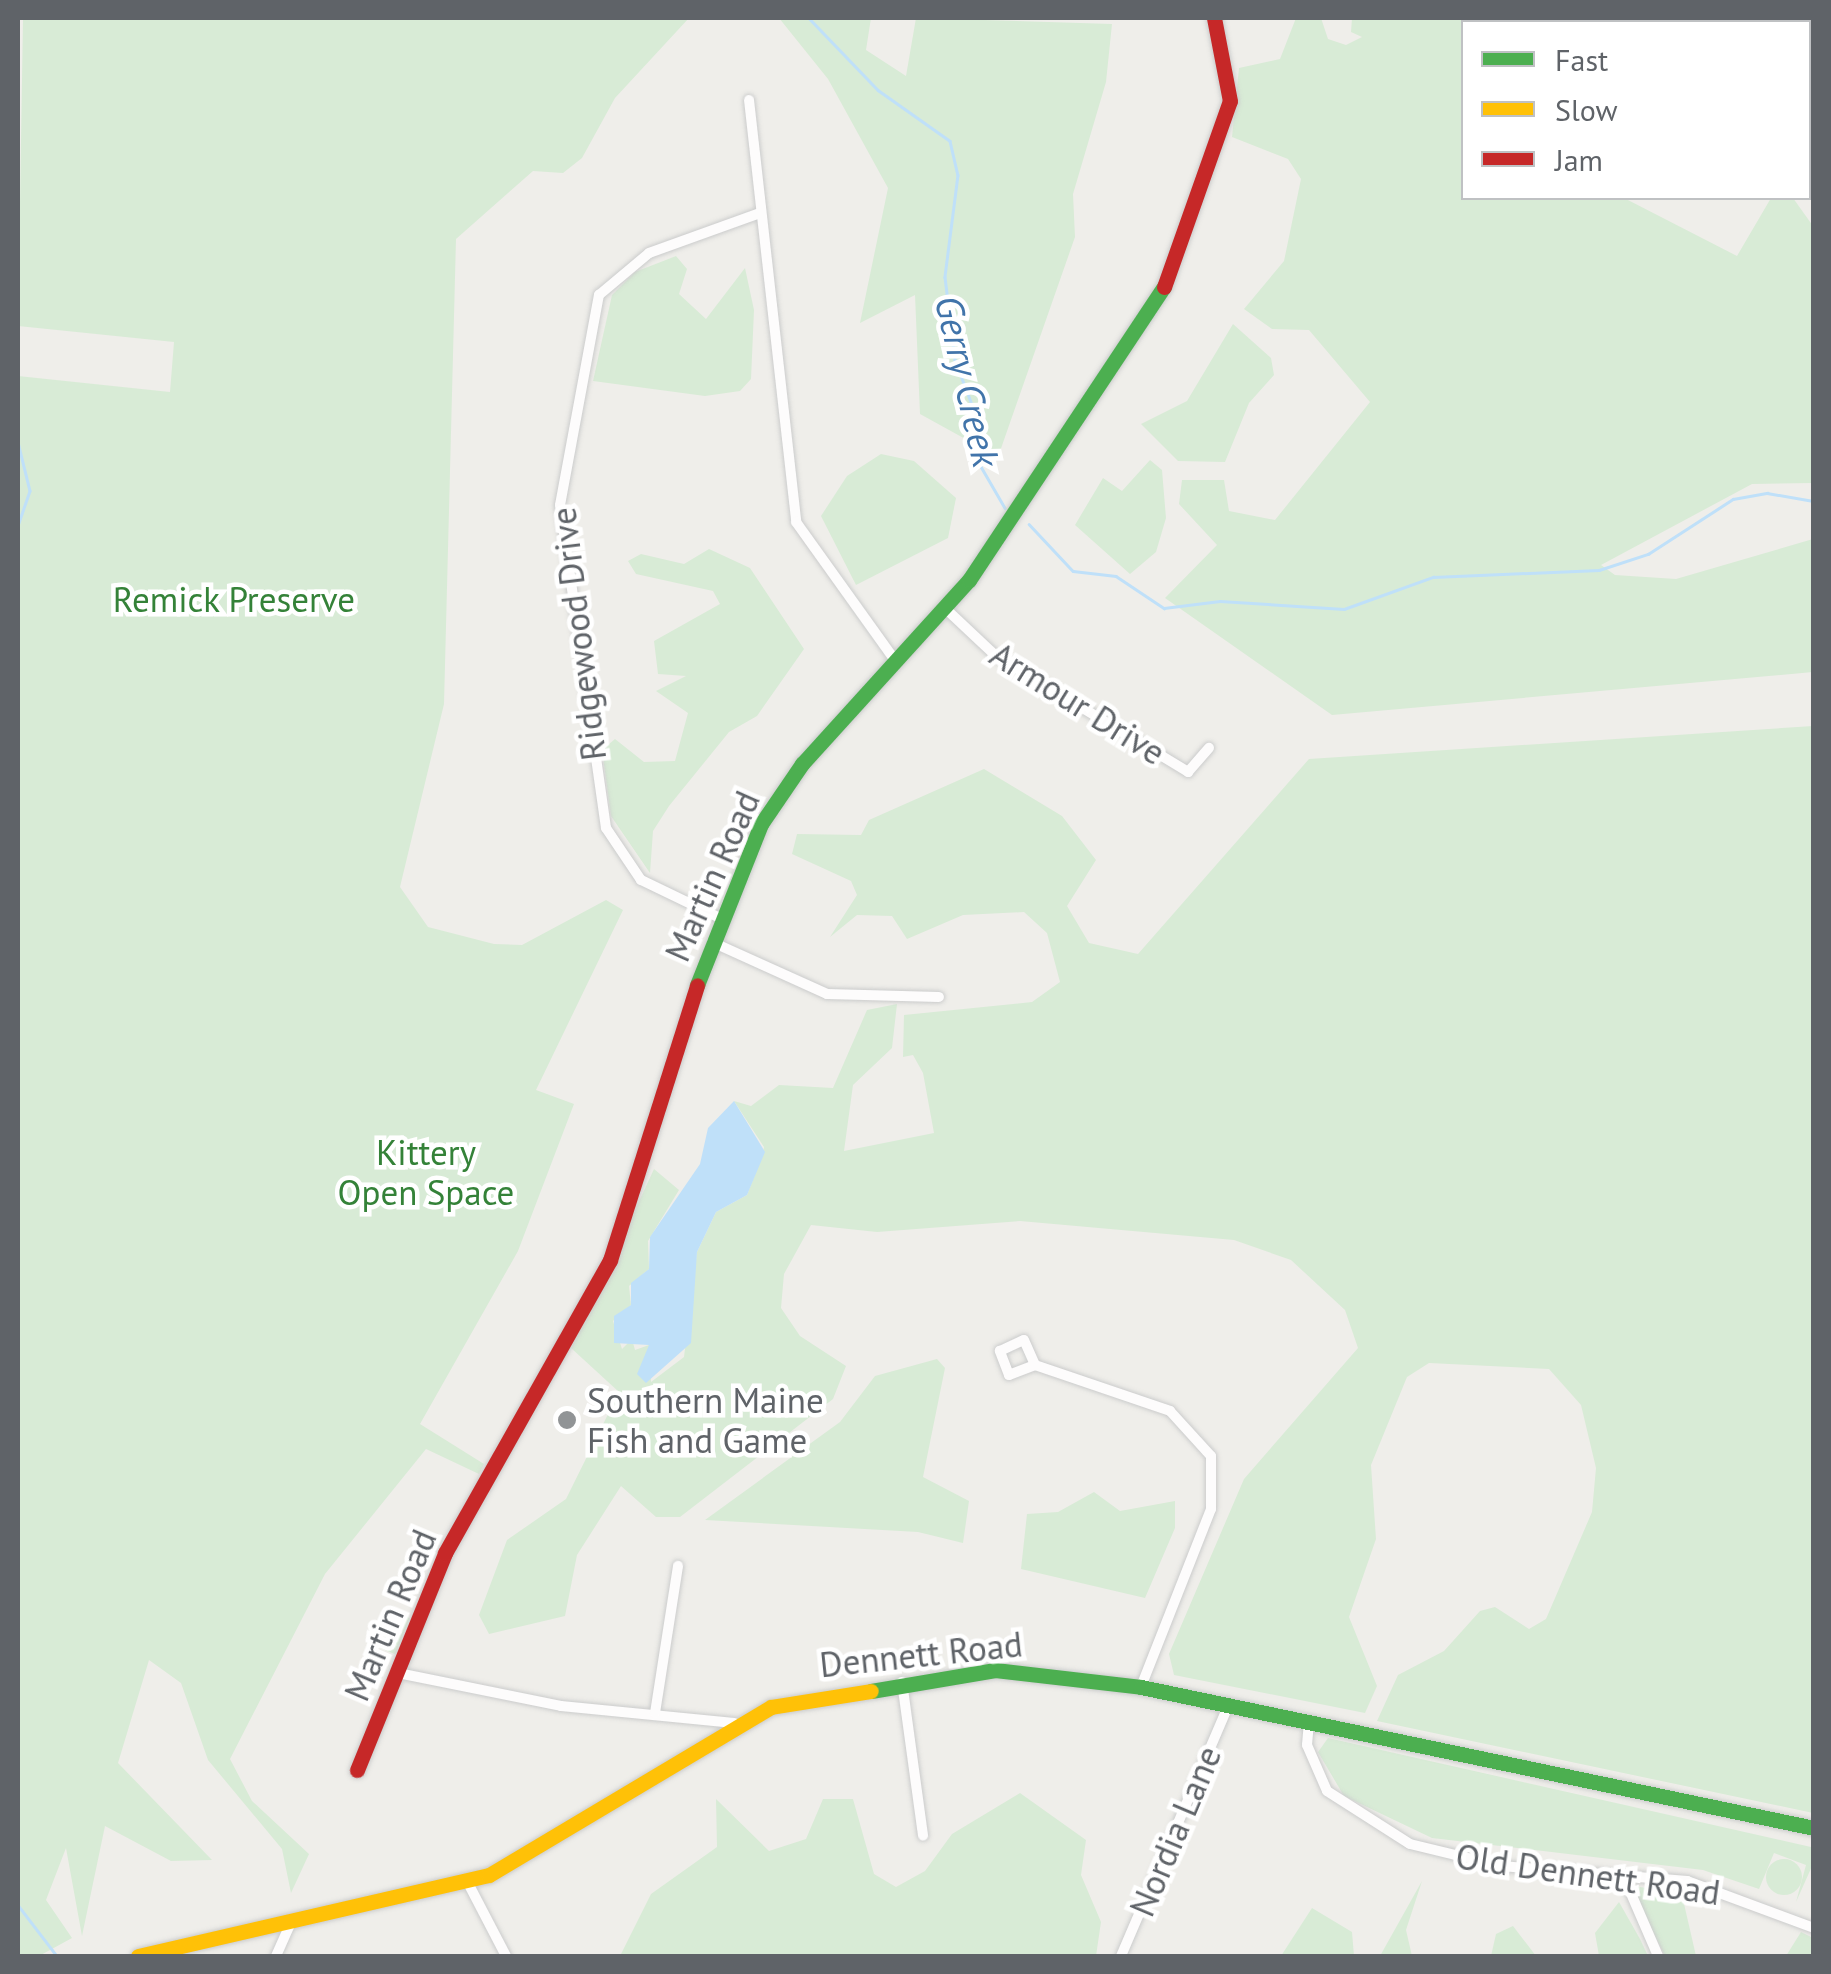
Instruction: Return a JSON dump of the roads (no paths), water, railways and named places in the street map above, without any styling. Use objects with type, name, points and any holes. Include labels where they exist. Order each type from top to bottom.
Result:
[{"type":"street","name":"Martin Road","points":[[357,1770],[444,1553],[610,1260],[720,918],[781,792],[946,610],[1096,401],[1186,244],[1230,101],[1214,18]]},
{"type":"street","points":[[749,100],[796,522],[899,665]]},
{"type":"street","name":"Ridgewood Drive","points":[[720,918],[641,880],[606,828],[560,505],[599,295],[649,252],[760,214]]},
{"type":"street","name":"Armour Drive","points":[[946,610],[995,655],[1188,772],[1209,748]]},
{"type":"street","points":[[712,941],[827,994],[939,997]]},
{"type":"street","points":[[1035,1365],[1170,1411],[1211,1456],[1211,1510],[1141,1686]]},
{"type":"street","points":[[656,1713],[678,1566]]},
{"type":"street","name":"Dennett Road","points":[[138,1956],[468,1884],[548,1848],[734,1723],[790,1701],[902,1681],[1047,1670],[1141,1686],[1814,1828]]},
{"type":"street","points":[[398,1674],[561,1706],[734,1723]]},
{"type":"street","points":[[902,1681],[923,1836]]},
{"type":"street","name":"Nordia Lane","points":[[1122,1956],[1228,1706]]},
{"type":"street","name":"Old Dennett Road","points":[[1309,1722],[1307,1745],[1323,1786],[1387,1834],[1483,1863],[1713,1887],[1814,1928]]},
{"type":"street","points":[[1623,1875],[1658,1956]]},
{"type":"street","points":[[468,1884],[506,1956]]},
{"type":"street","points":[[276,1956],[290,1925]]},
{"type":"water","points":[[734,1101],[765,1152],[747,1195],[716,1212],[697,1252],[691,1343],[646,1383],[637,1374],[649,1345],[614,1343],[614,1316],[631,1305],[631,1283],[649,1269],[650,1237],[700,1164],[708,1128]]},
{"type":"waterway","name":"Gerry Creek","points":[[809,18],[878,90],[950,141],[958,175],[945,277],[955,360],[976,415],[979,463],[1005,508]]},
{"type":"waterway","points":[[18,442],[30,491],[18,525]]},
{"type":"waterway","name":"Gerry Creek","points":[[1029,524],[1073,571],[1116,576],[1164,608],[1220,601],[1344,609],[1433,577],[1599,570],[1648,554],[1733,499],[1767,493],[1814,501]]},
{"type":"waterway","points":[[18,634],[18,680]]},
{"type":"waterway","points":[[18,1905],[57,1956]]},
{"type":"place","name":"Southern Maine Fish and Game","points":[[567,1420]]},
{"type":"park label","name":"Remick Preserve","points":[[234,599]]},
{"type":"park label","name":"Kittery Open Space","points":[[426,1172]]}]
